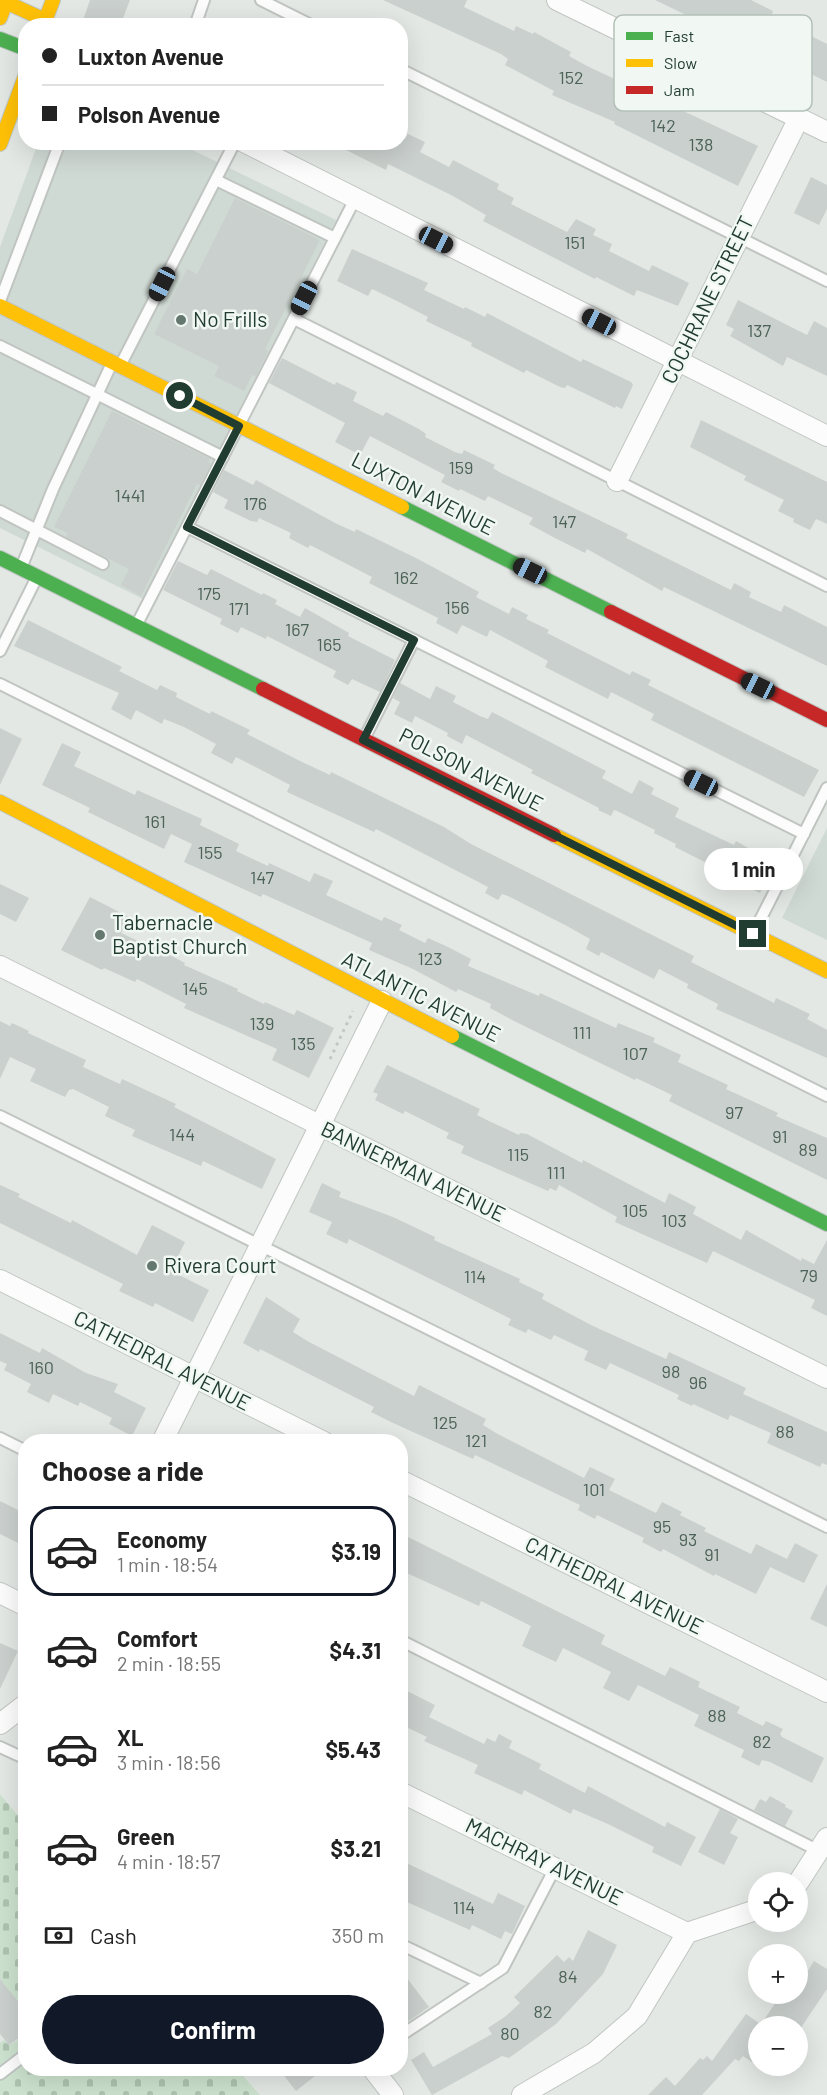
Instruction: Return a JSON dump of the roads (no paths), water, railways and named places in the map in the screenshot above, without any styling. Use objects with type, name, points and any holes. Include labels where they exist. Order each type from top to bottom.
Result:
[{"type":"street","points":[[47,18],[52,0]]},
{"type":"street","points":[[557,0],[614,28]]},
{"type":"street","points":[[0,18],[5,1],[35,18]]},
{"type":"street","points":[[0,39],[18,47]]},
{"type":"street","points":[[0,144],[18,96]]},
{"type":"street","points":[[785,111],[799,118],[825,125]]},
{"type":"street","name":"COCHRANE STREET","points":[[617,482],[799,118]]},
{"type":"street","points":[[260,150],[827,436]]},
{"type":"street","name":"LUXTON AVENUE","points":[[0,306],[827,720]]},
{"type":"street","name":"POLSON AVENUE","points":[[0,558],[827,971]]},
{"type":"street","name":"ATLANTIC AVENUE","points":[[0,802],[382,1001],[827,1224]]},
{"type":"street","name":"BANNERMAN AVENUE","points":[[0,966],[827,1378]]},
{"type":"street","points":[[166,1434],[382,1001]]},
{"type":"street","name":"CATHEDRAL AVENUE","points":[[0,1280],[308,1434]]},
{"type":"street","name":"CATHEDRAL AVENUE","points":[[408,1484],[827,1692]]},
{"type":"street","points":[[0,1593],[18,1602]]},
{"type":"street","points":[[0,1724],[18,1710]]},
{"type":"street","name":"MACHRAY AVENUE","points":[[408,1796],[687,1933]]},
{"type":"street","points":[[806,1872],[825,1848]]},
{"type":"street","points":[[522,2095],[594,2053],[637,2016],[687,1933],[748,1913]]},
{"type":"street","points":[[378,2076],[393,2095]]},
{"type":"lane","points":[[198,18],[204,0]]},
{"type":"lane","points":[[261,0],[297,18]]},
{"type":"lane","points":[[408,73],[827,281]]},
{"type":"lane","points":[[0,301],[57,150]]},
{"type":"lane","points":[[21,568],[97,393],[116,364],[231,150]]},
{"type":"lane","points":[[216,180],[336,238]]},
{"type":"lane","points":[[136,626],[355,199]]},
{"type":"lane","points":[[294,319],[827,586]]},
{"type":"lane","points":[[0,346],[223,457]]},
{"type":"lane","points":[[0,511],[103,564]]},
{"type":"lane","points":[[187,527],[804,834]]},
{"type":"lane","points":[[0,651],[37,577]]},
{"type":"lane","points":[[363,740],[414,640]]},
{"type":"lane","points":[[0,684],[827,1096]]},
{"type":"lane","points":[[753,934],[827,788]]},
{"type":"lane","points":[[0,1116],[827,1527]]},
{"type":"lane","points":[[0,1438],[18,1447]]},
{"type":"lane","points":[[408,1644],[825,1848]]},
{"type":"lane","points":[[0,1747],[18,1755]]},
{"type":"lane","points":[[408,2032],[503,1968],[555,1868]]},
{"type":"lane","points":[[408,1948],[481,1983]]},
{"type":"lane","points":[[0,2074],[18,2060]]},
{"type":"place","name":"No Frills","points":[[181,320]]},
{"type":"place","name":"Tabernacle Baptist Church","points":[[100,935]]},
{"type":"place","name":"Rivera Court","points":[[152,1266]]}]
